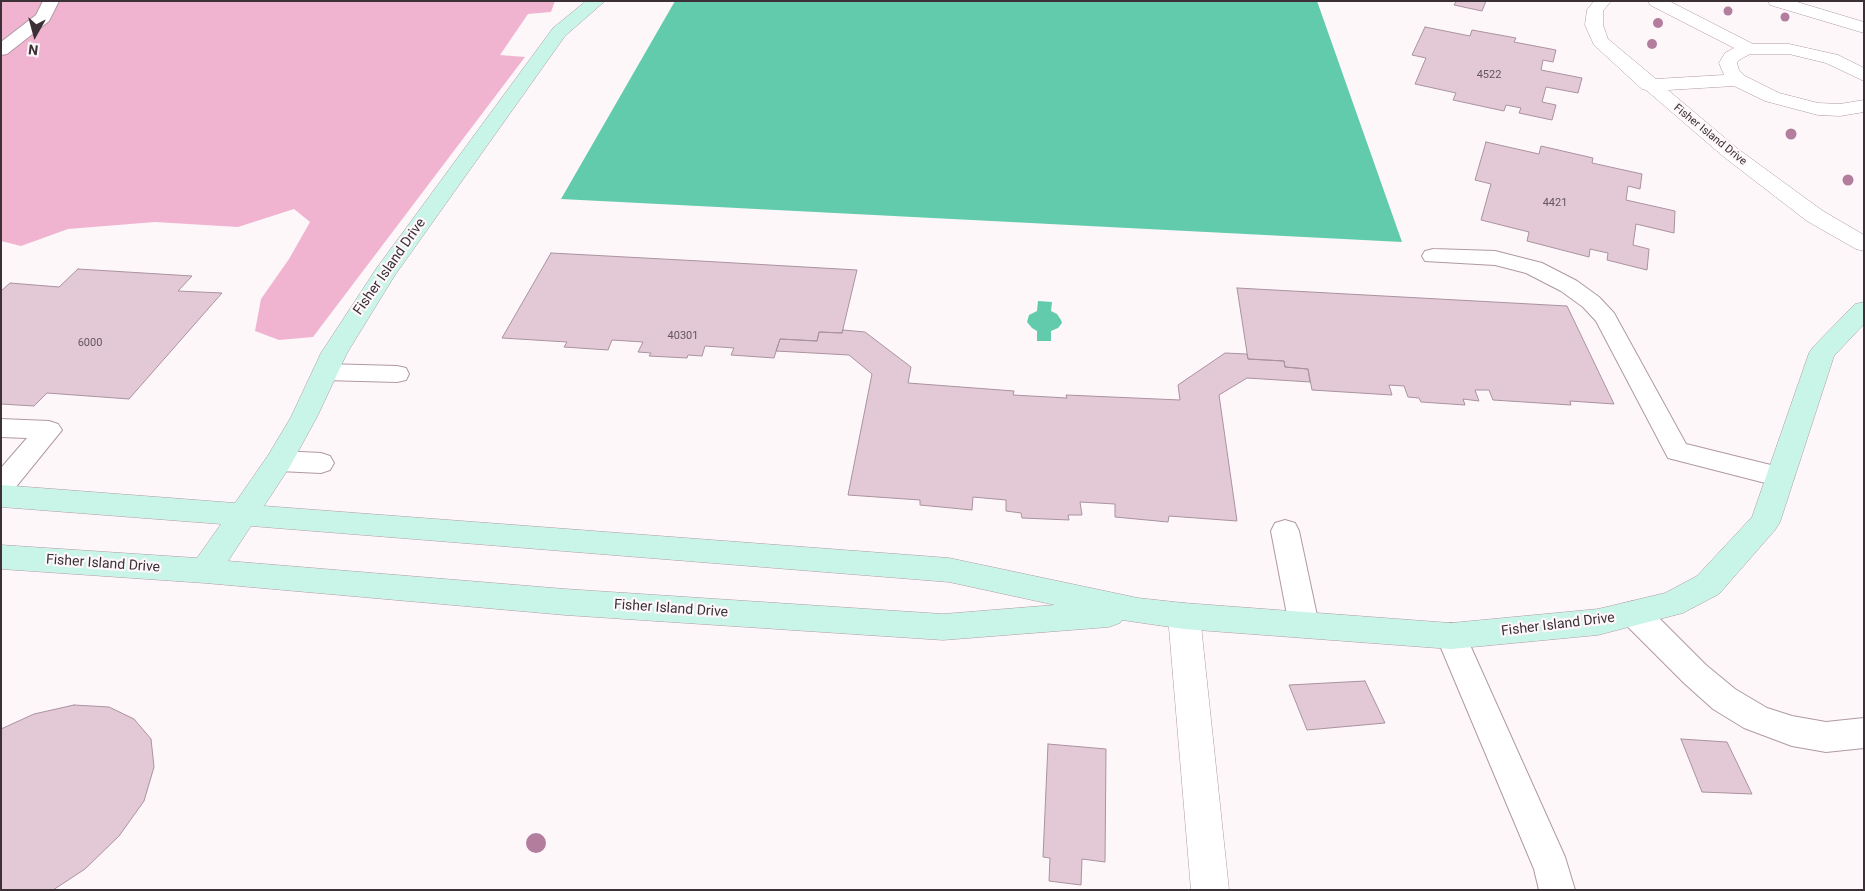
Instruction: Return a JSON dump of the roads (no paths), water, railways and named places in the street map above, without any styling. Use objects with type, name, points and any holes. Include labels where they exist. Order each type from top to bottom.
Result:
[{"type":"street","name":"Fisher Island Drive","points":[[205,571],[279,461],[304,417],[348,328],[384,274],[559,32],[597,1]]},
{"type":"street","name":"Fisher Island Drive","points":[[1603,1],[1595,10],[1594,25],[1600,41],[1731,154],[1815,216],[1864,244]]},
{"type":"street","points":[[1656,1],[1750,48]]},
{"type":"street","points":[[1776,1],[1864,28]]},
{"type":"street","name":"Fisher Island Drive","points":[[559,32],[564,6]]},
{"type":"street","points":[[1862,108],[1826,109],[1772,98],[1738,80],[1730,71],[1728,63],[1731,57],[1738,52],[1750,48],[1789,49],[1832,59],[1864,75]]},
{"type":"street","points":[[1832,59],[1856,50]]},
{"type":"street","points":[[1649,85],[1738,80]]},
{"type":"street","name":"Fisher Island Drive","points":[[1,496],[949,570],[1138,612],[1184,616],[1451,636],[1598,622],[1672,604],[1708,586],[1764,522],[1822,353],[1864,309]]},
{"type":"street","name":"Fisher Island Drive","points":[[1,557],[205,571],[565,602],[943,627],[1138,612]]},
{"type":"street","points":[[1184,616],[1210,890]]},
{"type":"lane","points":[[1,50],[43,18],[51,1]]},
{"type":"lane","points":[[1433,256],[1495,258],[1534,268],[1576,290],[1606,318],[1677,450],[1780,477]]},
{"type":"lane","points":[[325,372],[397,374]]},
{"type":"lane","points":[[1,428],[49,430],[1,486]]},
{"type":"lane","points":[[279,461],[321,463]]},
{"type":"lane","points":[[1285,531],[1304,625]]},
{"type":"lane","points":[[1634,613],[1724,699],[1756,718],[1792,731],[1826,737],[1864,733]]},
{"type":"lane","points":[[1451,636],[1552,869],[1557,890]]}]
